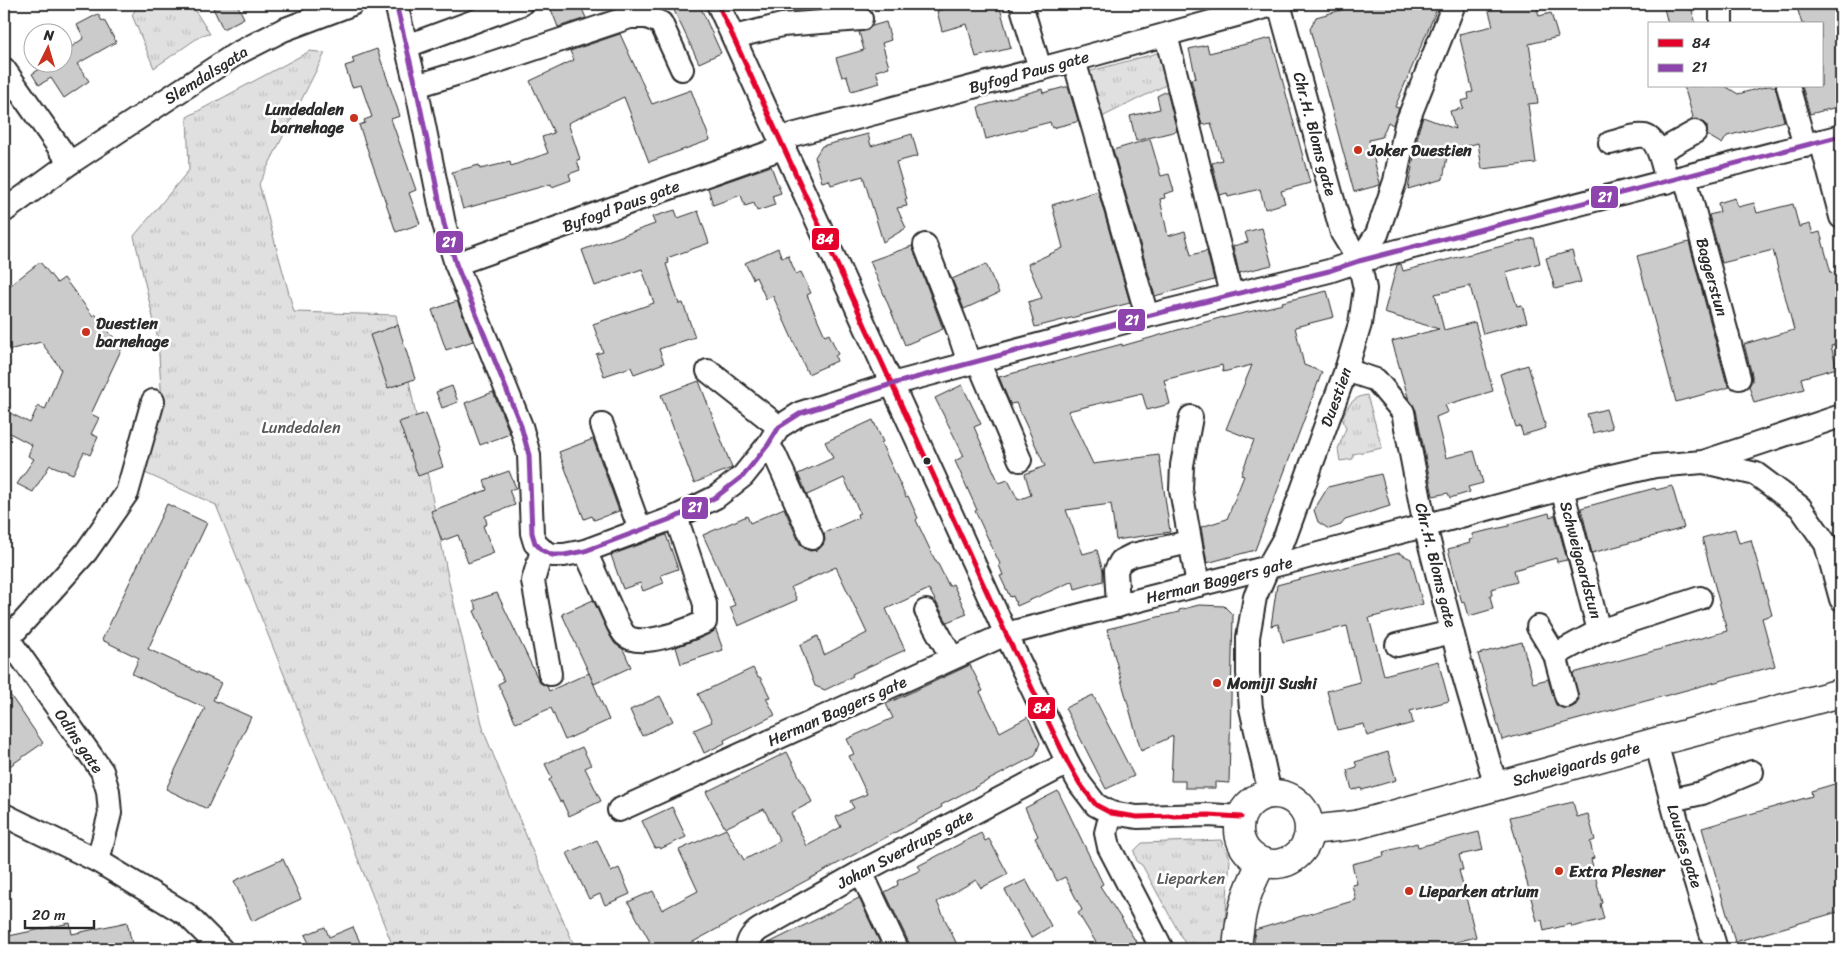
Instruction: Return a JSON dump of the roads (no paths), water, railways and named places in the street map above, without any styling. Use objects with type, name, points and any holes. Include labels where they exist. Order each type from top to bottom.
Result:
[{"type":"main road","name":"Schweigaards gate","points":[[1310,830],[1356,825],[1656,742],[1841,694]]},
{"type":"main road","points":[[1270,794],[1282,795],[1292,799],[1299,805],[1306,812],[1310,830],[1308,840],[1294,858],[1284,863],[1273,865],[1254,858],[1242,844],[1239,826],[1241,817],[1250,804],[1260,797],[1270,794]]},
{"type":"main road","points":[[1237,949],[1243,906],[1250,885],[1262,862]]},
{"type":"street","name":"Slemdalsgata","points":[[4,211],[70,163],[236,54],[283,30],[352,4]]},
{"type":"street","points":[[396,4],[416,86],[444,224],[456,264],[521,426],[529,455],[532,533],[535,542],[542,550],[552,555],[564,556],[585,551],[676,517],[716,496],[743,476],[774,436],[801,413],[892,384],[973,362],[1231,294],[1330,271],[1359,261],[1822,141]]},
{"type":"street","points":[[407,46],[521,4]]},
{"type":"street","points":[[718,4],[1006,634],[1068,763],[1087,794],[1096,805],[1111,813],[1137,817],[1208,815],[1241,817]]},
{"type":"street","points":[[1021,4],[1040,69]]},
{"type":"street","name":"Byfogd Paus gate","points":[[456,264],[783,143],[1040,69],[1278,4]]},
{"type":"street","name":"Chr.H. Bloms gate","points":[[1278,4],[1342,233],[1359,261]]},
{"type":"street","points":[[1359,261],[1377,234],[1395,181],[1406,125],[1454,4]]},
{"type":"street","points":[[1721,4],[1721,22]]},
{"type":"street","points":[[416,86],[630,17],[647,16],[660,23],[682,69]]},
{"type":"street","points":[[734,37],[782,25],[861,20]]},
{"type":"street","points":[[1166,34],[1231,294]]},
{"type":"street","points":[[1074,60],[1147,316]]},
{"type":"street","points":[[4,69],[70,163]]},
{"type":"street","points":[[1789,88],[1822,141],[1841,217]]},
{"type":"street","points":[[1610,143],[1646,136],[1659,152],[1695,132]]},
{"type":"street","name":"Baggerstun","points":[[1659,152],[1676,179],[1739,378]]},
{"type":"street","points":[[925,245],[958,330],[1020,460]]},
{"type":"street","name":"Duestien","points":[[1270,794],[1251,708],[1248,673],[1248,637],[1255,597],[1268,567],[1285,537],[1346,370],[1360,324],[1365,289],[1359,261]]},
{"type":"street","name":"Chr.H. Bloms gate","points":[[1346,370],[1376,380],[1403,412],[1425,526],[1452,632],[1496,786]]},
{"type":"street","points":[[708,371],[774,436],[775,455],[812,538]]},
{"type":"street","points":[[6,636],[86,552],[127,493],[153,400]]},
{"type":"street","name":"Herman Baggers gate","points":[[619,810],[1006,634],[1198,586],[1655,466],[1703,462],[1841,416]]},
{"type":"street","points":[[1191,417],[1182,465],[1181,490],[1198,586]]},
{"type":"street","points":[[602,425],[640,530]]},
{"type":"street","points":[[1703,462],[1756,474],[1800,507],[1826,544],[1841,599]]},
{"type":"street","name":"Schweigaardstun","points":[[1562,489],[1599,631]]},
{"type":"street","points":[[585,551],[625,636],[633,639],[657,639],[682,632],[706,622],[707,615],[706,604],[676,517]]},
{"type":"street","points":[[1118,606],[1116,570],[1120,561],[1133,555],[1189,542]]},
{"type":"street","points":[[542,550],[534,581],[550,674]]},
{"type":"street","name":"Schweigaardstun","points":[[1555,655],[1599,631],[1700,598]]},
{"type":"street","points":[[926,611],[952,658]]},
{"type":"street","points":[[1538,627],[1555,655],[1566,696]]},
{"type":"street","points":[[1397,645],[1452,632]]},
{"type":"street","name":"Odins gate","points":[[6,636],[102,771],[108,791],[110,813],[98,861]]},
{"type":"street","name":"Louises gate","points":[[1656,742],[1671,800],[1716,949]]},
{"type":"street","name":"Johan Sverdrups gate","points":[[747,946],[752,934],[760,929],[861,872],[1068,763]]},
{"type":"street","points":[[1671,800],[1702,793],[1752,772]]},
{"type":"street","points":[[1111,813],[1106,833],[1109,847],[1162,949]]},
{"type":"street","points":[[4,815],[98,861],[186,914],[217,948]]},
{"type":"street","points":[[861,872],[897,949]]},
{"type":"place","name":"Lundedalen barnehage","points":[[354,118]]},
{"type":"place","name":"Joker Duestien","points":[[1358,150]]},
{"type":"place","name":"Duestien barnehage","points":[[86,332]]},
{"type":"place","name":"Momiji Sushi","points":[[1217,683]]},
{"type":"place","name":"Extra Plesner","points":[[1559,871]]},
{"type":"place","name":"Lieparken atrium","points":[[1409,891]]},
{"type":"park label","name":"Lundedalen","points":[[301,427]]},
{"type":"park label","name":"Lieparken","points":[[1191,878]]}]
